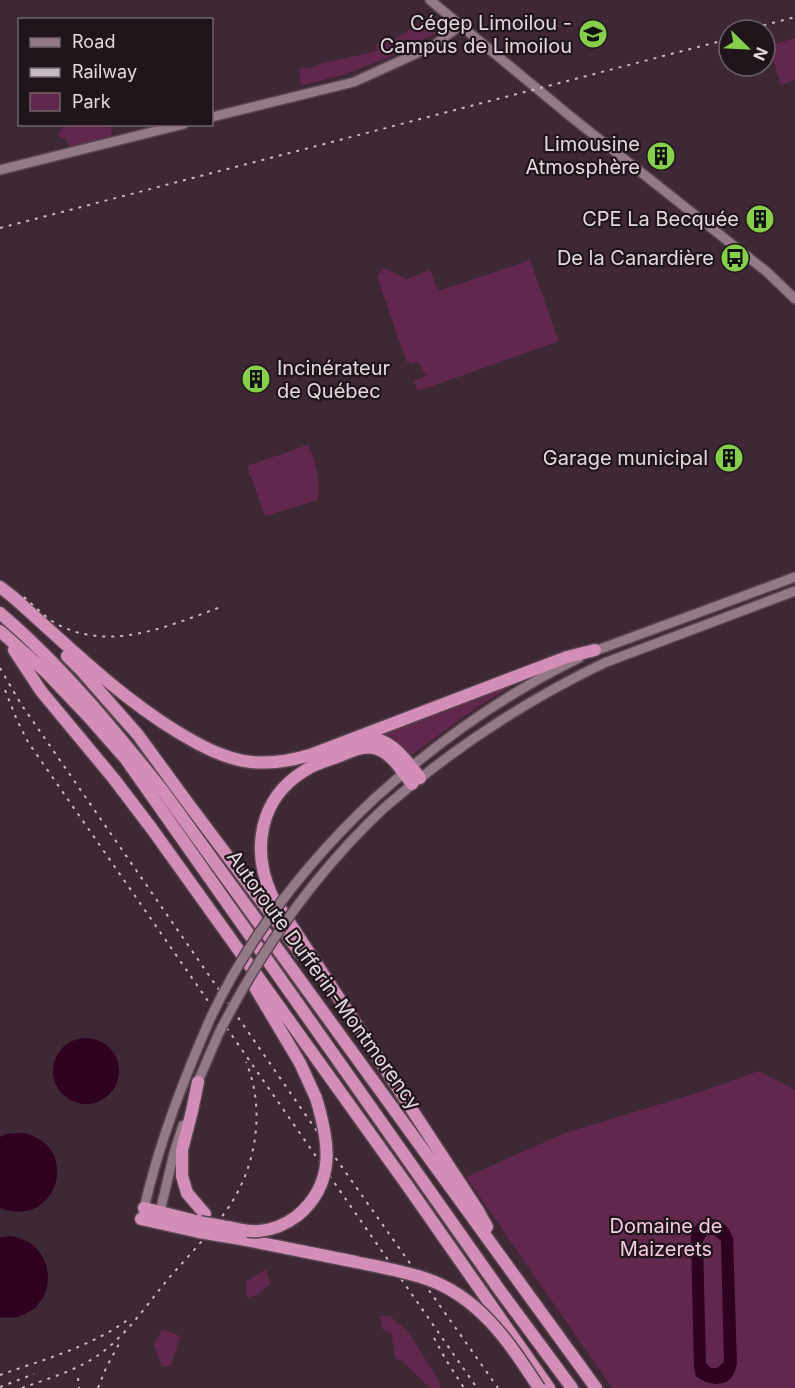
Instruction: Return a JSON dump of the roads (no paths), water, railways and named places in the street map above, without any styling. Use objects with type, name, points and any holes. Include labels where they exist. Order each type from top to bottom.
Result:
[{"type":"highway","points":[[0,589],[14,597],[117,690],[161,722],[208,749],[251,762],[280,762],[373,737],[387,742],[403,756],[407,770],[416,781]]},
{"type":"highway","points":[[0,589],[81,670],[138,735],[182,806],[366,1042]]},
{"type":"highway","name":"Autoroute Dufferin-Montmorency","points":[[0,613],[44,654],[182,806],[596,1388]]},
{"type":"highway","points":[[1,632],[41,691],[152,829],[549,1388]]},
{"type":"highway","name":"Autoroute Dufferin-Montmorency","points":[[1,632],[46,672],[125,758],[501,1292],[572,1388]]},
{"type":"highway","points":[[510,1270],[477,1209],[272,896],[261,865],[261,832],[271,805],[290,781],[354,742],[567,657],[595,650]]},
{"type":"highway","points":[[197,894],[282,1030],[300,1063],[316,1098],[326,1135],[327,1153],[326,1168],[313,1200],[306,1209],[283,1225],[260,1231],[245,1231],[215,1221],[201,1223]]},
{"type":"highway","points":[[198,1082],[182,1150],[182,1176],[201,1223]]},
{"type":"highway","points":[[143,1214],[201,1223],[417,1276],[447,1287],[472,1304],[490,1321],[514,1349],[539,1388]]},
{"type":"main road","points":[[430,0],[570,116],[767,272],[795,299]]},
{"type":"main road","points":[[213,117],[354,82],[433,46],[461,25]]},
{"type":"main road","points":[[0,170],[176,126]]},
{"type":"main road","points":[[767,272],[795,290]]},
{"type":"main road","points":[[143,1214],[157,1158],[172,1112],[193,1057],[220,998],[279,907],[328,845],[375,798],[407,770],[471,721],[501,700],[561,667],[595,650],[795,577]]},
{"type":"main road","points":[[158,1218],[174,1153],[198,1082],[219,1033],[244,986],[283,925],[324,873],[370,821],[416,781],[498,723],[556,687],[604,663],[795,591]]},
{"type":"railway","points":[[777,22],[795,17]]},
{"type":"railway","points":[[0,228],[717,42]]},
{"type":"railway","points":[[24,597],[52,621],[72,631],[93,636],[135,634],[178,623],[218,608]]},
{"type":"railway","points":[[0,668],[21,704],[498,1388]]},
{"type":"railway","points":[[5,690],[28,742],[477,1388]]},
{"type":"railway","points":[[22,1388],[80,1366],[107,1348],[135,1320],[202,1242],[232,1202],[247,1170],[257,1116],[252,1079],[246,1062]]},
{"type":"railway","points":[[0,1375],[50,1358],[100,1337],[130,1318]]},
{"type":"railway","points":[[434,1338],[464,1388]]},
{"type":"railway","points":[[98,1388],[120,1342]]},
{"type":"railway","points":[[0,1387],[34,1374]]},
{"type":"railway","points":[[78,1378],[79,1388]]},
{"type":"place","name":"Cégep Limoilou - Campus de Limoilou","points":[[593,34]]},
{"type":"place","name":"Limousine Atmosphère","points":[[661,156]]},
{"type":"place","name":"CPE La Becquée","points":[[760,219]]},
{"type":"place","name":"De la Canardière","points":[[735,258]]},
{"type":"place","name":"Incinérateur de Québec","points":[[256,379]]},
{"type":"place","name":"Garage municipal","points":[[729,458]]},
{"type":"park label","name":"Domaine de Maizerets","points":[[666,1238]]}]
